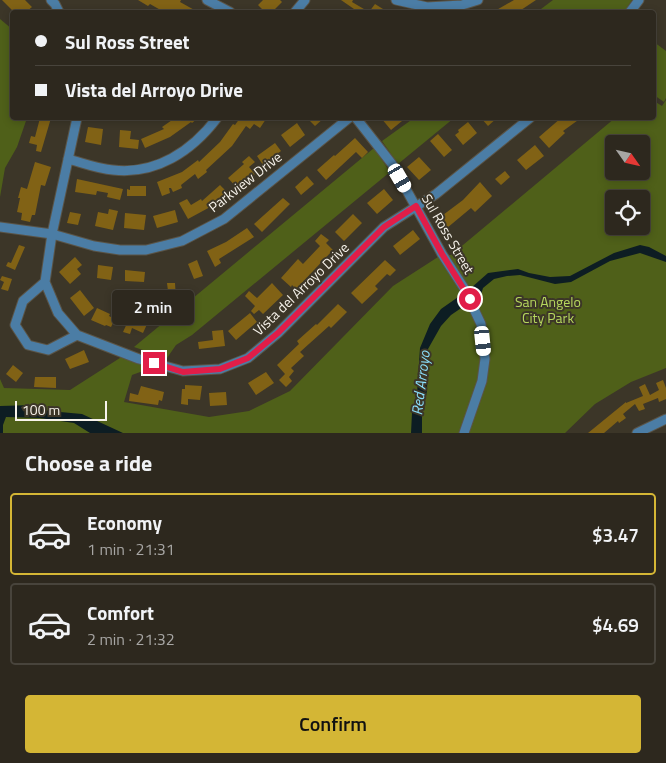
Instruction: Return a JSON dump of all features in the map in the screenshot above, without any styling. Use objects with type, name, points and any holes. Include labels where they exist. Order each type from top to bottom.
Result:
[{"type":"street","points":[[207,0],[226,10]]},
{"type":"street","points":[[396,0],[427,10],[462,5],[478,0]]},
{"type":"street","points":[[45,282],[24,301],[15,325],[28,345],[48,350],[77,336],[58,313],[45,282],[52,234],[77,120]]},
{"type":"street","points":[[68,159],[112,170],[143,170],[174,158],[205,134],[216,120]]},
{"type":"street","name":"Parkview Drive","points":[[0,228],[52,234],[94,246],[120,250],[146,250],[182,241],[224,219],[347,120]]},
{"type":"street","name":"Sul Ross Street","points":[[358,120],[392,164],[442,254],[464,288],[481,324],[485,360],[482,382],[464,433]]},
{"type":"street","name":"Vista del Arroyo Drive","points":[[77,336],[183,372],[220,369],[248,358],[278,333],[384,227],[436,194],[528,120]]},
{"type":"street","points":[[637,433],[666,419]]},
{"type":"green space","points":[[553,0],[632,0],[625,10],[540,10]]},
{"type":"green space","points":[[0,19],[10,27],[10,120],[26,120],[17,147],[5,168],[0,197]]},
{"type":"green space","points":[[656,44],[666,51],[666,98],[664,102],[656,96]]},
{"type":"green space","name":"San Angelo City Park","points":[[666,100],[666,368],[631,382],[595,404],[565,433],[0,433],[0,379],[4,388],[70,390],[123,356],[154,367],[132,375],[124,402],[209,417],[249,411],[290,391],[393,286],[438,257],[451,255],[613,120],[656,120],[656,102],[662,106]]},
{"type":"green space","points":[[411,120],[452,120],[398,164],[382,141]]},
{"type":"green space","points":[[374,148],[390,172],[192,335],[176,345],[167,358],[134,347]]},
{"type":"water","name":"Red Arroyo","points":[[640,245],[649,247],[666,256],[666,262],[640,253],[610,261],[571,282],[555,284],[520,275],[494,279],[483,288],[480,298],[476,298],[451,315],[441,326],[428,349],[427,391],[422,413],[422,433],[411,433],[412,413],[417,394],[420,348],[430,324],[441,309],[471,288],[488,273],[518,269],[550,277],[570,276],[614,253]]},
{"type":"water","points":[[34,405],[49,411],[82,414],[123,433],[90,433],[74,423],[40,418],[6,417],[3,433],[0,433],[0,406]]},
{"type":"building","points":[[2,0],[25,0],[32,7],[28,10],[12,10]]},
{"type":"building","points":[[138,0],[181,0],[180,2],[194,10],[160,10],[150,4],[148,6]]},
{"type":"building","points":[[263,0],[280,0],[282,2],[274,10],[263,10],[258,5]]},
{"type":"building","points":[[341,0],[353,0],[352,2],[366,10],[354,9]]},
{"type":"building","points":[[514,0],[536,0],[521,10],[496,10]]},
{"type":"building","points":[[375,4],[383,9],[382,10],[370,10]]},
{"type":"building","points":[[39,120],[50,120],[41,152],[36,151],[37,145],[29,143],[31,136],[35,137]]},
{"type":"building","points":[[172,120],[196,120],[170,137],[145,148],[141,139],[164,129],[162,127]]},
{"type":"building","points":[[239,120],[265,120],[260,128],[254,124],[250,129],[246,126],[232,146],[198,179],[195,174],[181,185],[182,188],[173,192],[169,188],[170,193],[162,196],[157,182],[182,172],[198,160],[199,162],[220,142],[233,124],[235,125]]},
{"type":"building","points":[[309,120],[322,120],[315,126]]},
{"type":"building","points":[[383,120],[402,121],[391,130]]},
{"type":"building","points":[[483,120],[495,120],[488,126]]},
{"type":"building","points":[[559,120],[578,120],[563,131],[565,133],[549,148],[539,137]]},
{"type":"building","points":[[468,122],[477,133],[463,145],[455,135]]},
{"type":"building","points":[[297,123],[305,135],[290,147],[281,135]]},
{"type":"building","points":[[88,127],[103,129],[101,145],[85,142]]},
{"type":"building","points":[[120,130],[131,131],[130,139],[139,140],[138,149],[119,147]]},
{"type":"building","points":[[438,134],[452,150],[444,157],[430,141]]},
{"type":"building","points":[[355,138],[368,152],[362,158],[356,152],[326,180],[317,170]]},
{"type":"building","points":[[275,143],[281,151],[263,165],[257,156]]},
{"type":"building","points":[[535,145],[544,156],[526,170],[517,160]]},
{"type":"building","points":[[249,156],[255,162],[249,167],[255,174],[238,189],[228,178],[244,164],[242,162]]},
{"type":"building","points":[[419,157],[431,170],[419,180],[407,167]]},
{"type":"building","points":[[35,162],[51,167],[45,186],[41,185],[35,215],[32,215],[30,222],[21,220],[22,213],[17,212],[20,198],[18,198],[21,187],[27,189]]},
{"type":"building","points":[[505,171],[510,177],[501,185],[495,179]]},
{"type":"building","points":[[307,176],[314,184],[301,195],[295,187]]},
{"type":"building","points":[[77,179],[123,189],[120,200],[107,197],[108,193],[97,191],[96,195],[75,192]]},
{"type":"building","points":[[480,182],[492,196],[475,212],[471,208],[447,228],[439,218],[463,200]]},
{"type":"building","points":[[220,185],[229,194],[213,208],[212,206],[188,219],[179,203],[187,199],[191,205],[201,199],[202,201]]},
{"type":"building","points":[[130,186],[146,186],[146,196],[127,196],[127,189],[130,190]]},
{"type":"building","points":[[384,189],[393,200],[377,214],[367,203]]},
{"type":"building","points":[[283,198],[290,204],[262,232],[254,224]]},
{"type":"building","points":[[109,209],[118,211],[113,230],[95,226],[98,212],[108,214]]},
{"type":"building","points":[[175,210],[178,222],[157,228],[153,216]]},
{"type":"building","points":[[70,212],[81,214],[78,225],[67,223]]},
{"type":"building","points":[[125,213],[146,215],[144,230],[124,228]]},
{"type":"building","points":[[353,214],[362,223],[344,241],[335,232]]},
{"type":"building","points":[[247,228],[254,237],[219,259],[221,263],[215,267],[207,251],[226,242]]},
{"type":"building","points":[[413,230],[420,239],[400,255],[393,246]]},
{"type":"building","points":[[321,234],[329,240],[326,243],[333,250],[296,289],[292,285],[291,287],[281,278],[298,259],[303,264],[320,246],[315,241]]},
{"type":"building","points":[[19,245],[25,247],[15,270],[6,266],[8,262],[11,263]]},
{"type":"building","points":[[75,257],[82,265],[77,269],[81,274],[70,284],[59,272]]},
{"type":"building","points":[[197,260],[203,276],[194,279],[188,264]]},
{"type":"building","points":[[385,260],[396,270],[390,276],[387,274],[375,286],[378,289],[362,304],[351,293]]},
{"type":"building","points":[[98,265],[113,267],[111,280],[97,278]]},
{"type":"building","points":[[125,270],[145,272],[144,282],[125,281]]},
{"type":"building","points":[[2,276],[12,279],[8,291],[1,289],[4,282],[0,280]]},
{"type":"building","points":[[167,283],[175,283],[176,299],[169,299]]},
{"type":"building","points":[[272,283],[283,295],[263,314],[259,310],[254,314],[251,311],[255,306],[245,296],[249,291],[257,298]]},
{"type":"building","points":[[80,290],[94,308],[84,316],[70,298]]},
{"type":"building","points":[[338,304],[347,312],[331,328],[329,326],[300,352],[304,356],[291,368],[294,371],[289,377],[292,381],[286,387],[279,380],[285,374],[277,365],[299,344],[297,341],[317,325]]},
{"type":"building","points":[[97,308],[110,314],[109,316],[115,319],[111,327],[91,320]]},
{"type":"building","points":[[250,313],[257,322],[236,340],[228,331]]},
{"type":"building","points":[[129,319],[139,323],[141,319],[148,322],[143,333],[132,328],[130,334],[123,332]]},
{"type":"building","points":[[223,330],[225,346],[199,349],[198,342],[213,340],[212,331]]},
{"type":"building","points":[[84,350],[89,362],[70,369],[65,359]]},
{"type":"building","points":[[13,365],[23,373],[16,382],[6,374]]},
{"type":"building","points":[[266,372],[274,383],[256,395],[248,383]]},
{"type":"building","points":[[35,377],[56,377],[56,388],[34,387]]},
{"type":"building","points":[[663,380],[666,388],[666,399],[659,402],[658,398],[643,404],[645,409],[639,411],[635,404],[623,414],[626,418],[619,423],[618,421],[604,433],[588,433],[626,402],[643,396],[639,387],[645,384],[650,395],[659,390],[656,383]]},
{"type":"building","points":[[185,385],[202,386],[200,400],[188,399],[188,405],[181,404],[182,389],[185,389]]},
{"type":"building","points":[[141,386],[164,392],[162,401],[159,400],[158,405],[129,401],[130,393],[138,395]]},
{"type":"building","points":[[226,392],[227,405],[210,406],[209,393]]},
{"type":"route","points":[[154,363],[183,372],[220,369],[248,358],[278,333],[384,227],[416,206],[442,254],[470,299]]}]
